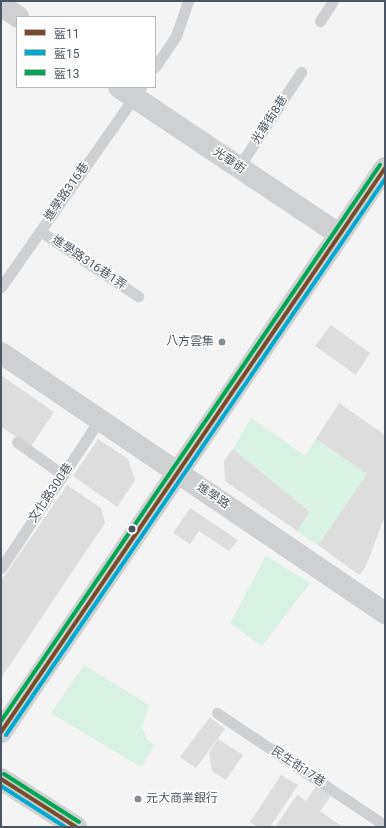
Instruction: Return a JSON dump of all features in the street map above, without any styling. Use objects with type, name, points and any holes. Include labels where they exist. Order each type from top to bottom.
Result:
[{"type":"street","name":"光華街","points":[[131,90],[238,168],[340,235]]},
{"type":"street","points":[[1,732],[177,471],[385,168]]},
{"type":"street","name":"進學路","points":[[1,353],[385,613]]},
{"type":"street","points":[[1,779],[76,827]]},
{"type":"lane","points":[[156,66],[176,36],[188,1]]},
{"type":"lane","points":[[320,21],[333,1]]},
{"type":"lane","name":"光華街8巷","points":[[238,168],[301,72]]},
{"type":"lane","name":"進學路316巷","points":[[1,287],[40,231],[131,90]]},
{"type":"lane","name":"進學路316巷1弄","points":[[40,231],[138,296]]},
{"type":"lane","name":"文化路300巷","points":[[1,568],[100,419]]},
{"type":"lane","points":[[17,442],[63,475]]},
{"type":"lane","name":"民生街17巷","points":[[217,713],[380,821]]},
{"type":"green space","points":[[251,418],[305,456],[316,439],[367,474],[318,545],[297,531],[310,512],[233,449]]},
{"type":"green space","points":[[266,556],[310,583],[262,646],[230,623]]},
{"type":"green space","points":[[84,665],[149,705],[142,727],[147,740],[155,745],[141,767],[51,713]]},
{"type":"building","points":[[331,325],[370,353],[356,375],[315,346]]},
{"type":"building","points":[[1,375],[54,412],[31,446],[1,427]]},
{"type":"building","points":[[339,403],[385,435],[385,516],[366,566],[359,575],[318,545],[367,474],[316,439]]},
{"type":"building","points":[[98,439],[128,459],[135,480],[117,507],[73,476]]},
{"type":"building","points":[[233,449],[310,512],[297,531],[225,481],[224,461]]},
{"type":"building","points":[[67,485],[101,508],[105,523],[1,678],[1,581]]},
{"type":"building","points":[[190,508],[238,540],[229,551],[199,531],[190,544],[173,533]]},
{"type":"building","points":[[210,717],[225,729],[196,768],[180,757]]},
{"type":"building","points":[[218,739],[243,755],[226,780],[212,771],[209,753]]},
{"type":"building","points":[[281,775],[298,785],[270,827],[258,827],[250,822]]},
{"type":"building","points":[[316,786],[331,796],[320,811],[343,827],[275,827],[297,795],[306,801]]},
{"type":"transit line","name":"藍13","points":[[1,721],[380,165]]},
{"type":"transit line","name":"藍11","points":[[1,732],[385,168]]},
{"type":"transit line","name":"藍15","points":[[6,735],[385,179]]},
{"type":"transit line","name":"藍13","points":[[4,774],[79,822]]},
{"type":"transit line","name":"藍11","points":[[1,779],[76,827]]},
{"type":"transit line","name":"藍15","points":[[1,786],[65,827]]},
{"type":"place","name":"八方雲集","points":[[222,342]]},
{"type":"place","name":"元大商業銀行","points":[[138,799]]}]
